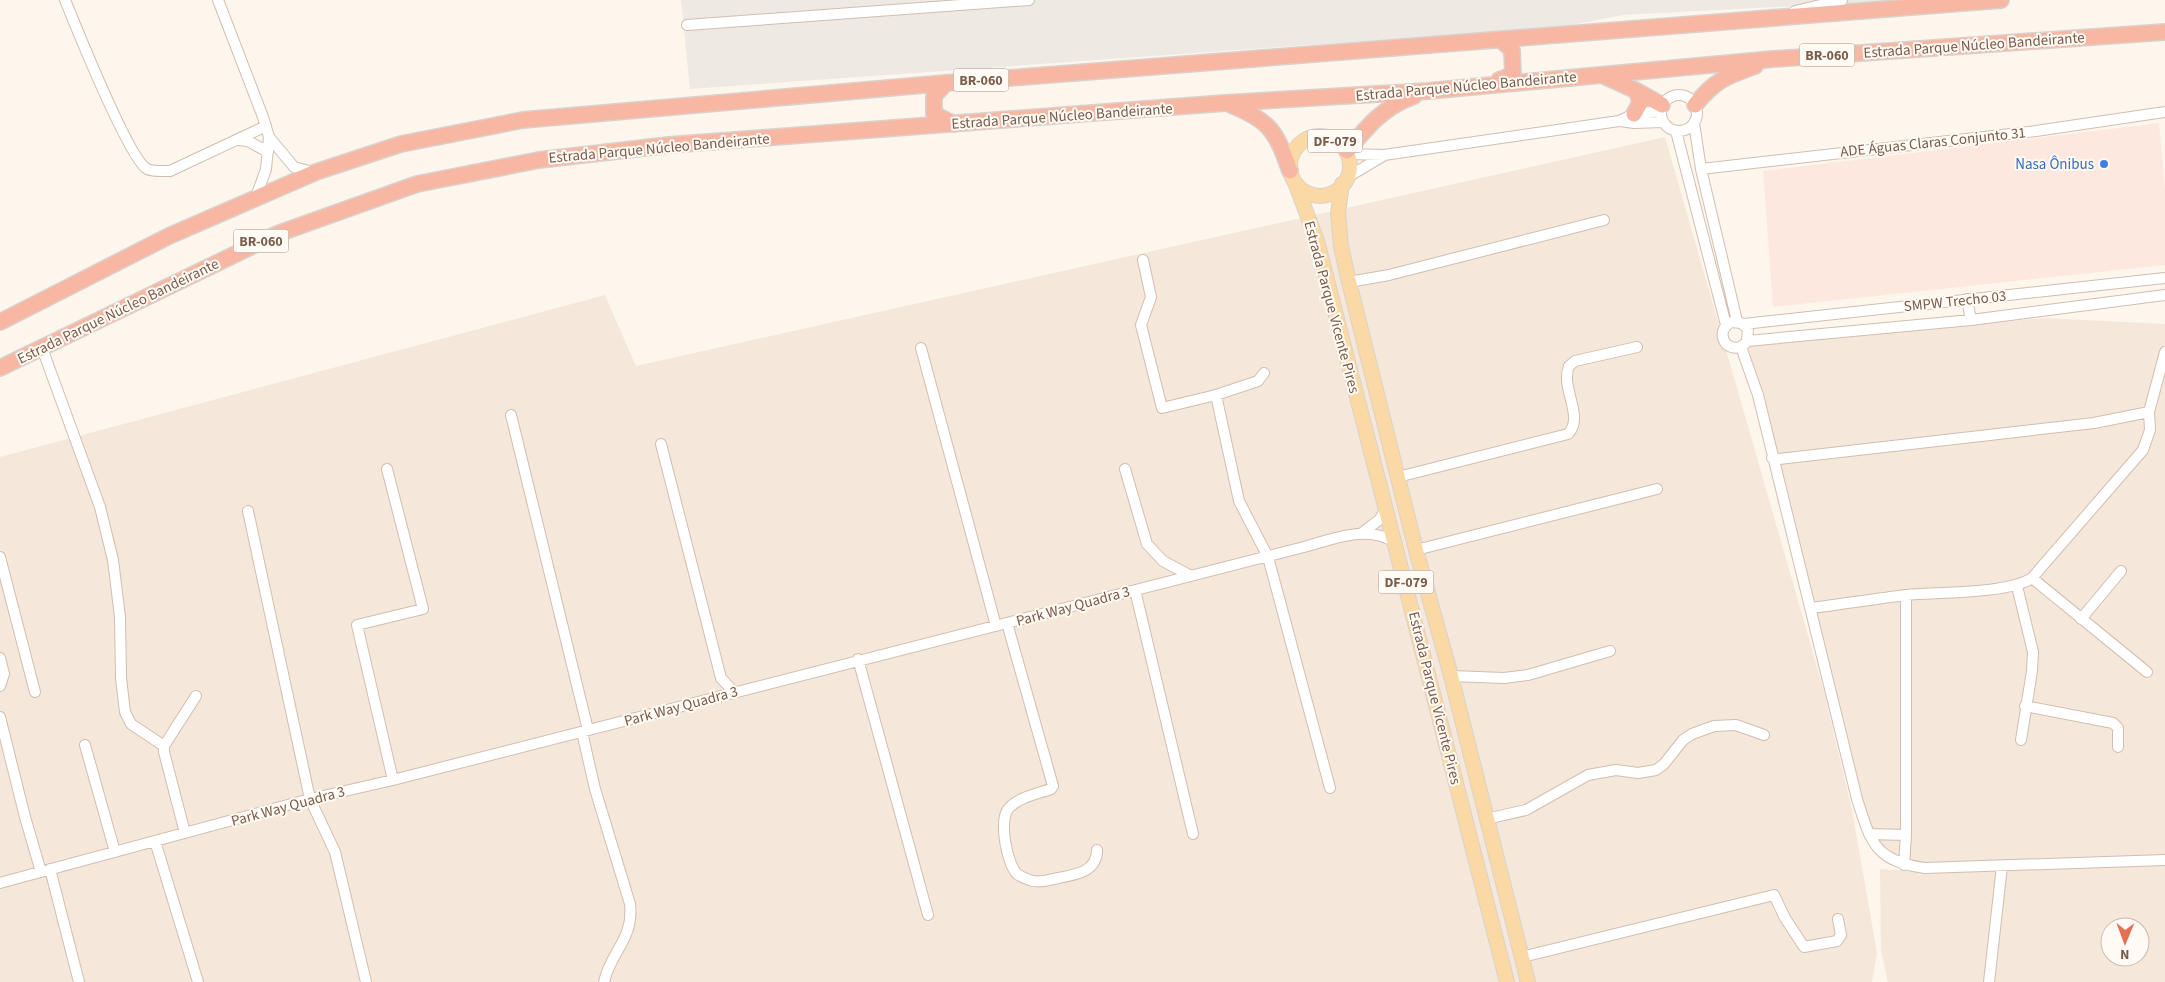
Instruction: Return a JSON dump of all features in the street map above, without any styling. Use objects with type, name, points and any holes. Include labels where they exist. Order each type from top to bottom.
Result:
[{"type":"highway","name":"BR-060","points":[[0,322],[169,236],[316,172],[401,144],[523,120],[946,83],[2001,0]]},
{"type":"highway","name":"Estrada Parque Núcleo Bandeirante","points":[[0,368],[277,234],[417,184],[539,160],[651,147],[1225,103],[1428,91],[1773,59],[2165,32]]},
{"type":"highway","points":[[1490,84],[1513,75],[1512,50],[1501,40]]},
{"type":"highway","points":[[1695,105],[1710,87],[1721,79],[1773,59]]},
{"type":"highway","points":[[1601,74],[1636,91],[1661,108]]},
{"type":"highway","points":[[946,83],[934,96],[934,114],[954,124]]},
{"type":"highway","points":[[1348,152],[1384,111],[1400,101],[1428,91]]},
{"type":"highway","points":[[1634,114],[1640,103],[1636,91]]},
{"type":"highway","points":[[1225,103],[1249,112],[1269,127],[1281,147],[1293,178]]},
{"type":"main road","name":"DF-079","points":[[1293,178],[1292,156],[1295,149],[1307,140],[1321,137],[1328,138],[1341,144],[1348,152]]},
{"type":"main road","name":"Estrada Parque Vicente Pires","points":[[1348,152],[1350,169],[1344,181],[1338,213],[1341,246],[1416,550],[1451,676],[1528,982]]},
{"type":"main road","name":"Estrada Parque Vicente Pires","points":[[1293,178],[1317,241],[1385,510],[1396,543],[1507,982]]},
{"type":"main road","points":[[1293,178],[1308,194],[1315,196],[1331,194],[1344,181]]},
{"type":"main road","points":[[1457,784],[1466,786],[1475,781],[1477,777]]},
{"type":"street","points":[[65,0],[120,125],[140,162],[148,169],[170,171],[266,126]]},
{"type":"street","points":[[218,0],[269,137],[266,169],[256,197]]},
{"type":"street","points":[[687,24],[978,2],[1029,0]]},
{"type":"street","points":[[1757,20],[1842,0]]},
{"type":"street","points":[[1619,121],[1634,114],[1661,108],[1669,98],[1678,95],[1688,98],[1695,105],[1697,114],[1694,123],[1700,169],[1741,323],[1748,329],[1744,344],[1857,799],[1868,834],[1877,848],[1888,858],[1904,865],[1925,868],[2165,860]]},
{"type":"street","points":[[1661,108],[1663,122],[1666,126],[1676,131],[1686,129],[1694,123]]},
{"type":"street","name":"ADE Águas Claras Conjunto 31","points":[[1700,169],[2036,131],[2165,112]]},
{"type":"street","points":[[1348,152],[1384,155],[1619,121],[1634,123],[1663,122]]},
{"type":"street","points":[[1676,131],[1726,325],[1722,335],[1726,344],[1730,347],[1823,334],[1971,320],[2165,295]]},
{"type":"street","points":[[269,137],[294,167],[316,172]]},
{"type":"street","points":[[237,140],[248,141],[268,152]]},
{"type":"street","points":[[1344,181],[1384,155]]},
{"type":"street","points":[[1349,282],[1389,275],[1604,220]]},
{"type":"street","points":[[1143,260],[1151,297],[1141,324],[1162,408],[1216,395],[1258,381],[1264,373]]},
{"type":"street","name":"SMPW Trecho 03","points":[[1741,323],[2165,278]]},
{"type":"street","points":[[2067,289],[2068,308]]},
{"type":"street","points":[[1967,299],[1971,320]]},
{"type":"street","points":[[1822,315],[1823,334]]},
{"type":"street","points":[[1726,325],[1741,323]]},
{"type":"street","points":[[1398,477],[1568,434],[1572,430],[1575,418],[1566,380],[1569,366],[1575,361],[1638,346]]},
{"type":"street","points":[[42,348],[100,507],[113,560],[120,617],[121,678],[125,712],[131,724],[164,746]]},
{"type":"street","points":[[921,348],[996,626]]},
{"type":"street","points":[[1811,608],[1906,595],[2017,586],[2032,578],[2144,450],[2150,430],[2149,412],[2165,352]]},
{"type":"street","points":[[1216,395],[1239,501],[1268,557],[1330,788]]},
{"type":"street","points":[[1772,458],[1779,459],[2094,423],[2149,412]]},
{"type":"street","points":[[512,415],[585,731],[595,789],[630,904],[629,931],[604,982]]},
{"type":"street","points":[[660,444],[721,678],[734,692]]},
{"type":"street","points":[[387,469],[424,609],[357,625],[393,780]]},
{"type":"street","points":[[1125,469],[1147,544],[1163,561],[1191,576]]},
{"type":"street","points":[[1416,550],[1657,489]]},
{"type":"street","name":"Park Way Quadra 3","points":[[1362,533],[1379,520],[1385,510]]},
{"type":"street","points":[[248,511],[310,799],[335,852],[366,982]]},
{"type":"street","name":"Park Way Quadra 3","points":[[0,883],[310,799],[393,780],[858,659],[1362,533],[1385,536],[1396,543]]},
{"type":"street","points":[[0,557],[36,692]]},
{"type":"street","points":[[2081,619],[2121,572]]},
{"type":"street","points":[[2032,578],[2147,672]]},
{"type":"street","points":[[2017,586],[2033,652],[2032,671],[2021,740]]},
{"type":"street","points":[[1135,590],[1193,834]]},
{"type":"street","points":[[1904,865],[1906,835],[1906,595]]},
{"type":"street","points":[[1007,623],[1053,786],[1051,789],[1021,800],[1006,812],[1004,819],[1005,844],[1010,861],[1016,873],[1028,880],[1038,882],[1082,872],[1092,866],[1097,858],[1097,850]]},
{"type":"street","points":[[1451,676],[1504,678],[1528,675],[1610,651]]},
{"type":"street","points":[[0,658],[4,674],[0,686]]},
{"type":"street","points":[[858,659],[928,915]]},
{"type":"street","points":[[716,697],[721,678]]},
{"type":"street","points":[[185,833],[164,746],[196,696]]},
{"type":"street","points":[[2026,706],[2114,723],[2118,728],[2118,747]]},
{"type":"street","points":[[0,716],[25,817],[46,871],[79,982]]},
{"type":"street","points":[[1486,819],[1526,810],[1588,775],[1616,770],[1638,774],[1656,770],[1664,764],[1683,740],[1692,734],[1714,726],[1736,725],[1764,735]]},
{"type":"street","points":[[85,745],[115,852]]},
{"type":"street","points":[[1868,834],[1906,835]]},
{"type":"street","points":[[155,842],[198,982]]},
{"type":"street","points":[[1989,982],[2002,866]]},
{"type":"street","points":[[1522,957],[1774,895],[1785,918],[1804,947],[1837,941],[1841,935],[1838,919]]},
{"type":"shaded area","points":[[681,0],[1912,0],[1623,15],[1561,27],[690,89]]},
{"type":"shaded area","points":[[2159,123],[2165,188],[2165,265],[1773,307],[1763,171]]},
{"type":"shaded area","points":[[1665,137],[1824,691],[1852,810],[1877,953],[1872,982],[0,982],[0,457],[605,295],[636,366]]},
{"type":"shaded area","points":[[2044,318],[2165,324],[2165,982],[1888,982],[1881,950],[1880,869],[1909,871],[1864,828],[1742,346]]},
{"type":"place","name":"Nasa Ônibus","points":[[2104,164]]}]
